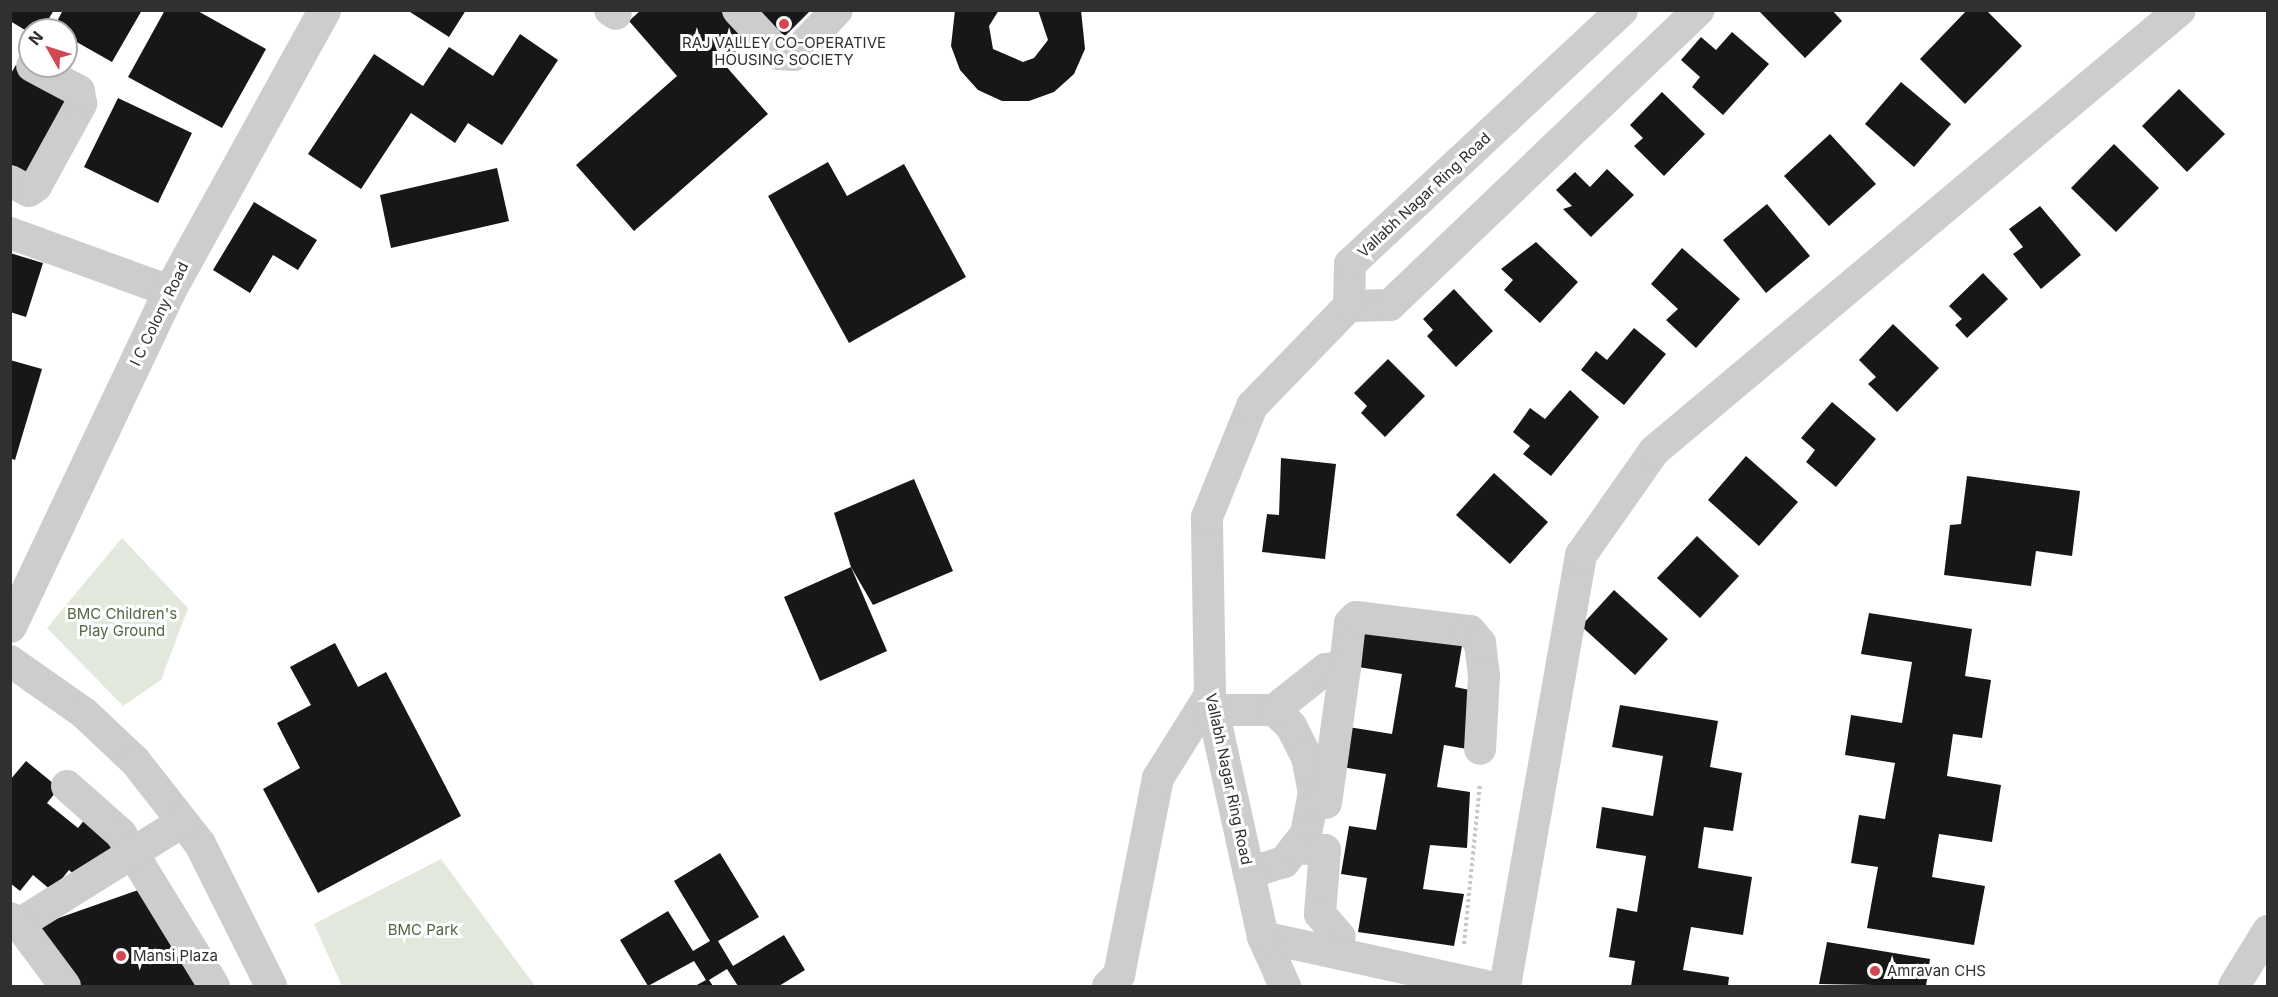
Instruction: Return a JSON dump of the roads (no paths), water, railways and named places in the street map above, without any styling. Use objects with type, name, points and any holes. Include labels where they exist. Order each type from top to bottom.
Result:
[{"type":"street","name":"I C Colony Road","points":[[10,626],[169,291],[324,10]]},
{"type":"street","points":[[738,10],[779,54],[794,55],[837,10]]},
{"type":"street","name":"Vallabh Nagar Ring Road","points":[[1285,987],[1263,937],[1213,703],[1208,517],[1252,406],[1349,306],[1350,264],[1622,10]]},
{"type":"street","points":[[1349,306],[1390,306],[1699,10]]},
{"type":"street","points":[[1505,987],[1581,555],[1654,450],[1745,380],[2171,13]]},
{"type":"street","points":[[10,181],[29,191],[36,186],[81,104],[80,92],[54,78]]},
{"type":"street","points":[[10,232],[169,291]]},
{"type":"street","points":[[1325,816],[1350,623],[1356,617],[1470,631],[1480,643],[1484,676],[1480,763]]},
{"type":"street","points":[[10,661],[84,713],[135,761],[200,844],[271,987]]},
{"type":"street","points":[[1274,710],[1326,669],[1345,668]]},
{"type":"street","points":[[1108,987],[1119,975],[1158,778],[1213,703],[1274,710],[1291,726],[1307,757],[1314,792],[1306,834],[1284,862],[1249,873]]},
{"type":"street","points":[[67,786],[121,834],[130,855],[214,987]]},
{"type":"street","points":[[65,987],[15,921],[130,855],[182,822]]},
{"type":"street","points":[[1295,848],[1324,850],[1320,914],[1340,937]]},
{"type":"street","points":[[2234,987],[2268,931]]},
{"type":"street","points":[[1263,937],[1485,987]]},
{"type":"place","name":"RAJ VALLEY CO-OPERATIVE HOUSING SOCIETY","points":[[784,24]]},
{"type":"place","name":"Mansi Plaza","points":[[121,956]]},
{"type":"place","name":"Amravan CHS","points":[[1875,971]]},
{"type":"park label","name":"BMC Children's Play Ground","points":[[122,622]]},
{"type":"park label","name":"BMC Park","points":[[423,930]]}]
